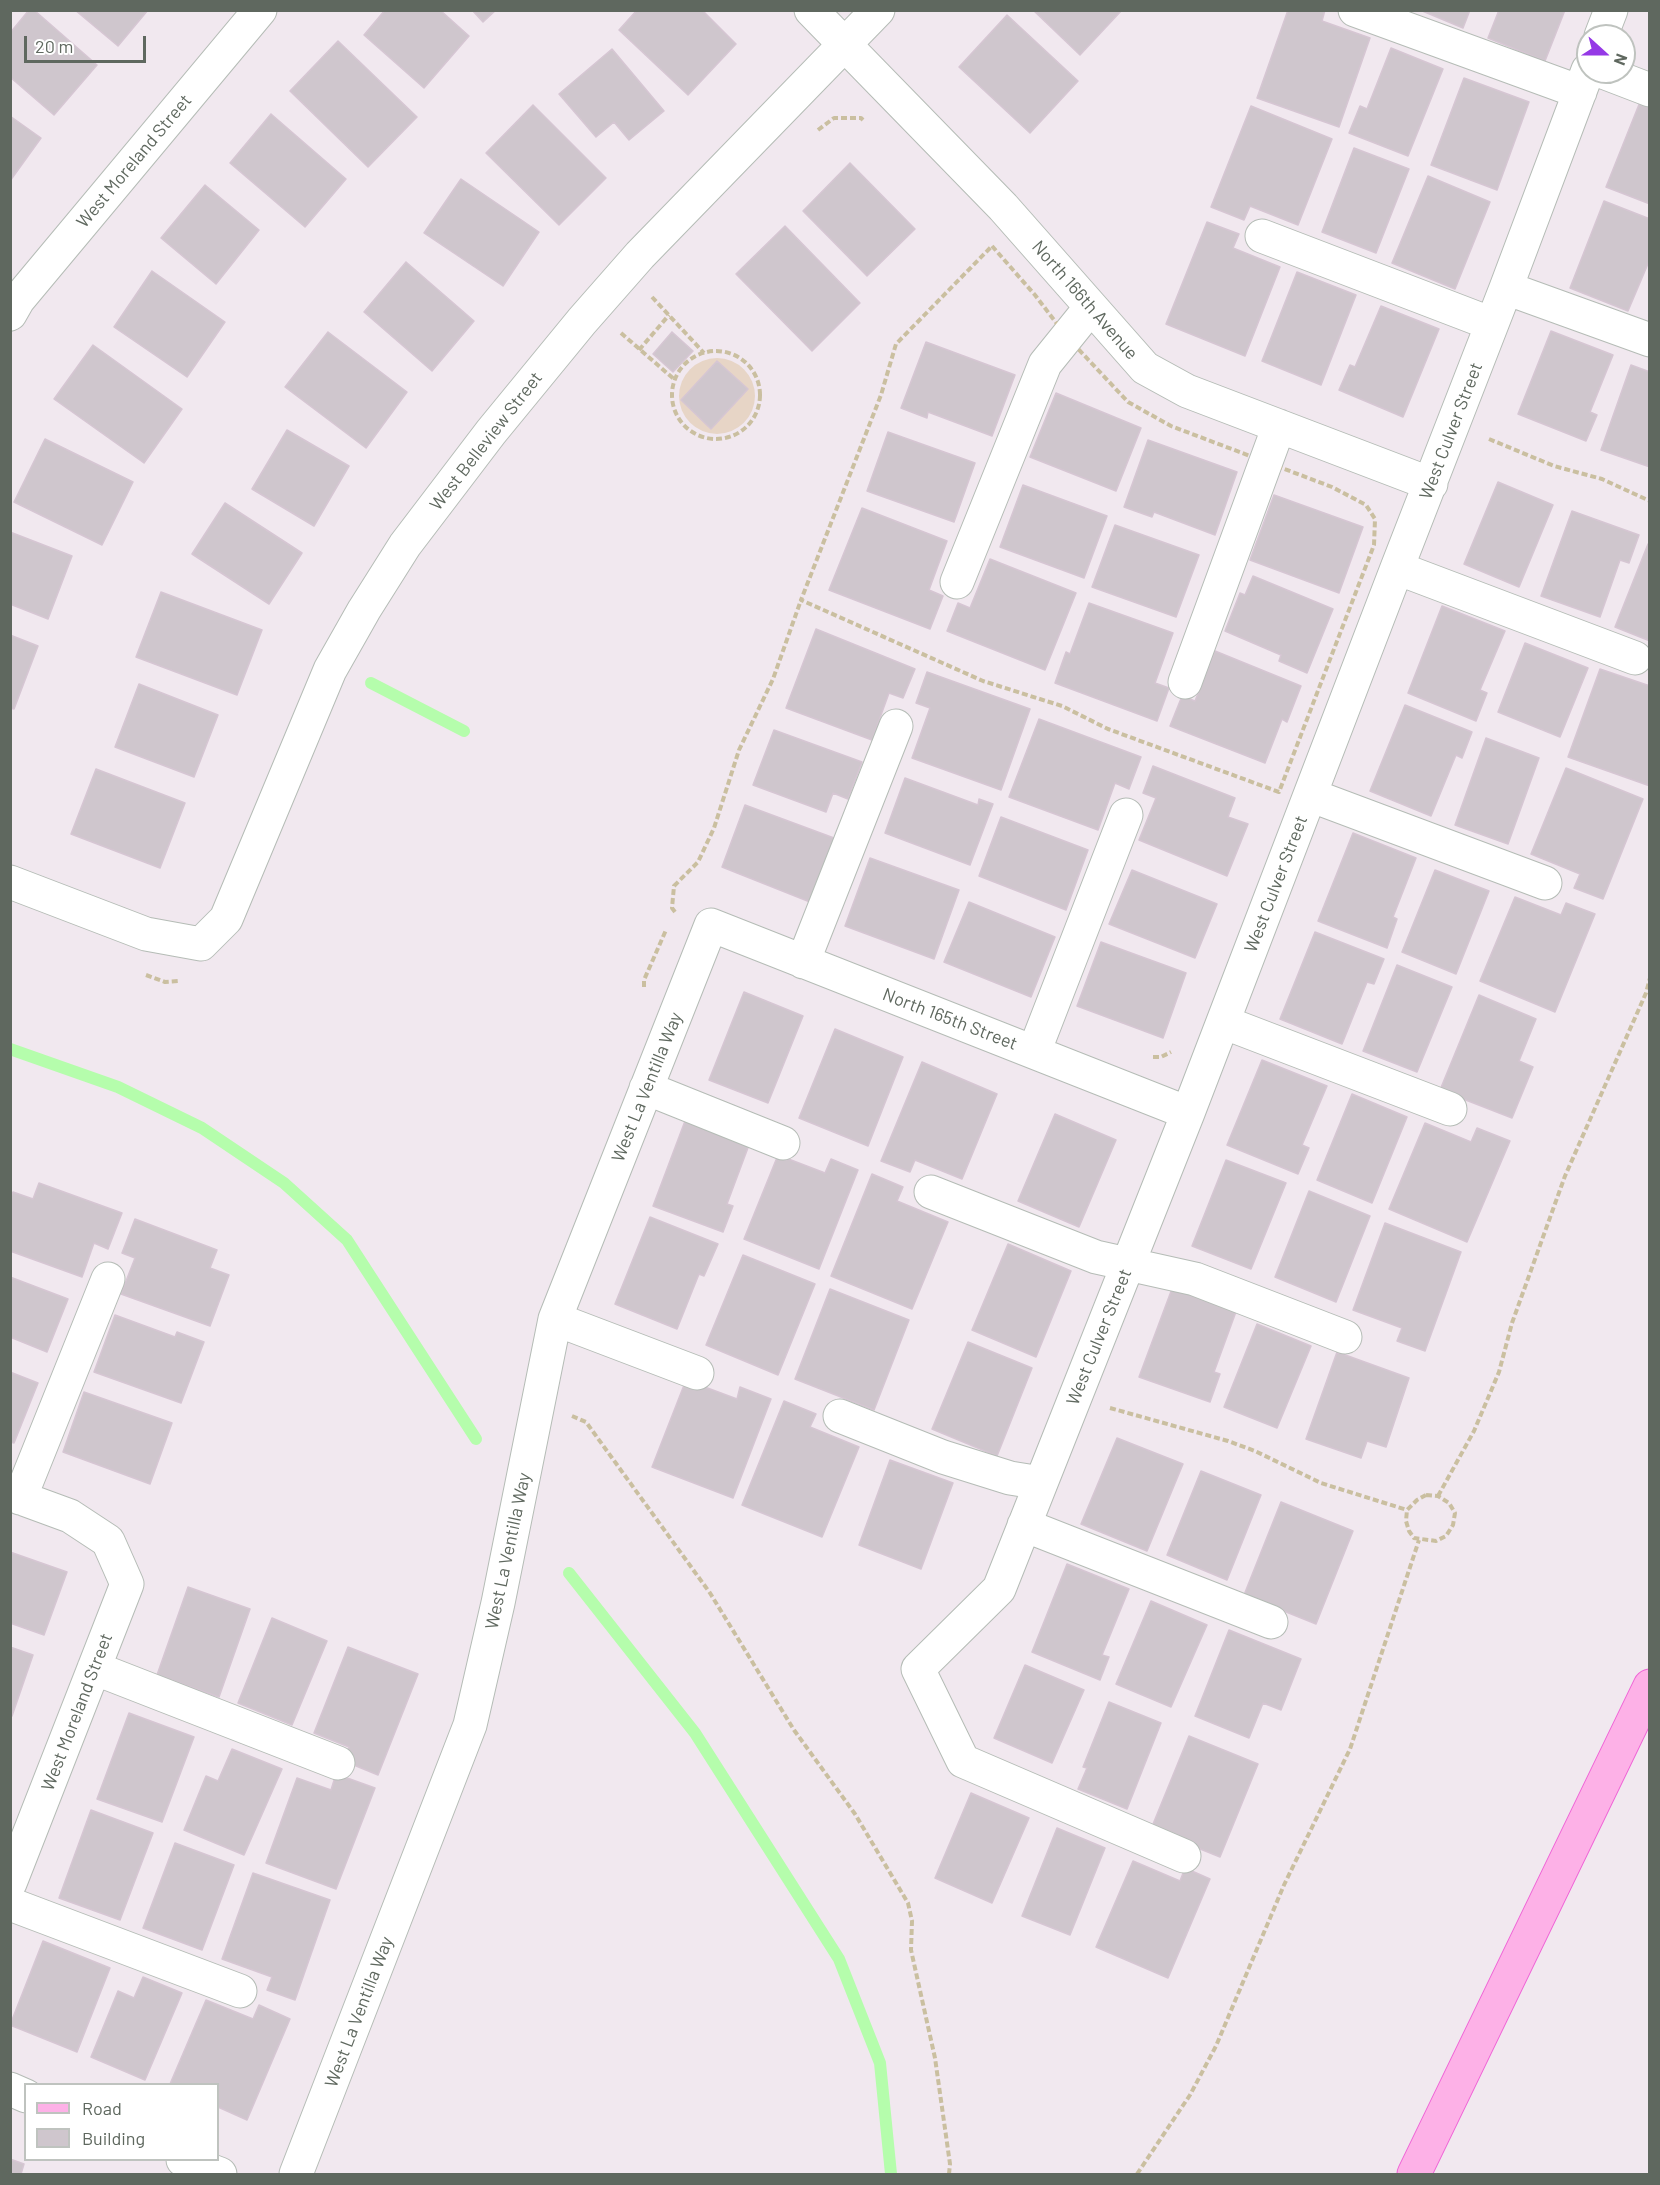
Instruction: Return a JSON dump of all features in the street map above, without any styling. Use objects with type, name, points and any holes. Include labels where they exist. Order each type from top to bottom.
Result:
[{"type":"main road","points":[[1414,2175],[1559,1869],[1650,1686]]},
{"type":"street","name":"West Moreland Street","points":[[13,303],[260,10]]},
{"type":"street","name":"North 166th Avenue","points":[[811,10],[1003,207],[1144,368],[1186,391],[1431,484]]},
{"type":"street","name":"West Belleview Street","points":[[10,882],[146,934],[201,944],[226,919],[330,670],[405,545],[491,432],[582,321],[640,255],[878,10]]},
{"type":"street","points":[[1355,10],[1576,74]]},
{"type":"street","name":"West Culver Street","points":[[1184,1856],[963,1761],[918,1669],[999,1589],[1223,1022],[1294,793],[1397,568],[1589,84]]},
{"type":"street","points":[[1620,84],[1650,90]]},
{"type":"street","points":[[1262,236],[1492,324]]},
{"type":"street","points":[[1506,288],[1650,340]]},
{"type":"street","points":[[957,582],[1045,364],[1090,307]]},
{"type":"street","points":[[1185,682],[1279,426]]},
{"type":"street","points":[[1397,568],[1635,658]]},
{"type":"street","points":[[803,962],[896,726]]},
{"type":"street","points":[[1294,793],[1545,883]]},
{"type":"street","points":[[1034,1052],[1126,815]]},
{"type":"street","name":"North 165th Street","points":[[711,925],[1188,1113]]},
{"type":"street","name":"West La Ventilla Way","points":[[296,2175],[470,1725],[500,1591],[555,1319],[711,925]]},
{"type":"street","points":[[1223,1022],[1450,1109]]},
{"type":"street","points":[[646,1088],[783,1143]]},
{"type":"street","points":[[931,1192],[1096,1257],[1195,1279],[1346,1337]]},
{"type":"street","points":[[15,1496],[108,1279]]},
{"type":"street","points":[[555,1319],[697,1372]]},
{"type":"street","points":[[840,1416],[943,1457],[1010,1478],[1041,1483]]},
{"type":"street","name":"West Moreland Street","points":[[10,1883],[127,1584],[108,1541],[70,1516],[15,1496]]},
{"type":"street","points":[[1024,1525],[1271,1622]]},
{"type":"street","points":[[94,1668],[338,1763]]},
{"type":"street","points":[[10,1904],[240,1991]]},
{"type":"street","points":[[185,2161],[220,2175]]},
{"type":"path","points":[[810,136],[834,118],[861,118],[869,126]]},
{"type":"path","points":[[984,238],[1035,296],[1067,337],[1128,402],[1171,426],[1265,464],[1332,487],[1366,505],[1375,519],[1374,545],[1294,793],[1275,803]]},
{"type":"path","points":[[678,916],[672,908],[674,886],[698,862],[714,828],[739,750],[773,679],[801,600],[881,395],[896,344],[992,246]]},
{"type":"path","points":[[656,293],[652,298],[704,353]]},
{"type":"path","points":[[639,350],[669,315]]},
{"type":"path","points":[[620,332],[675,380]]},
{"type":"path","points":[[719,351],[733,355],[746,363],[755,374],[760,388],[760,403],[755,416],[746,428],[733,436],[719,440],[704,438],[691,432],[680,422],[674,409],[672,394],[675,380],[686,363],[704,353],[719,351]]},
{"type":"path","points":[[1489,440],[1554,466],[1602,479],[1650,501]]},
{"type":"path","points":[[801,600],[983,681],[1062,706],[1108,729],[1294,793]]},
{"type":"path","points":[[1438,1496],[1474,1431],[1498,1372],[1512,1323],[1565,1176],[1633,1023],[1650,978]]},
{"type":"path","points":[[1151,1057],[1161,1057],[1174,1051]]},
{"type":"path","points":[[1107,1407],[1228,1441],[1255,1451],[1321,1483],[1407,1510]]},
{"type":"path","points":[[569,1414],[586,1422],[710,1593],[794,1730],[855,1815],[908,1903],[912,1921],[911,1950],[935,2058],[950,2164],[949,2175]]},
{"type":"path","points":[[1426,1495],[1438,1496],[1449,1503],[1455,1513],[1453,1525],[1446,1536],[1436,1541],[1414,1538],[1406,1521],[1407,1510],[1426,1495]]},
{"type":"path","points":[[1137,2175],[1190,2095],[1216,2046],[1284,1885],[1350,1749],[1419,1540]]},
{"type":"shaded area","points":[[717,358],[731,361],[744,369],[752,382],[755,396],[752,410],[744,423],[731,431],[717,434],[703,431],[690,423],[682,410],[679,396],[682,382],[690,369],[703,361]]},
{"type":"building","points":[[29,10],[34,10],[97,65],[54,115],[10,77],[10,33]]},
{"type":"building","points":[[75,10],[148,10],[118,46]]},
{"type":"building","points":[[385,10],[440,10],[469,36],[424,88],[364,35]]},
{"type":"building","points":[[472,10],[496,10],[483,22]]},
{"type":"building","points":[[637,10],[702,10],[736,44],[688,95],[619,30]]},
{"type":"building","points":[[1033,10],[1122,10],[1080,55]]},
{"type":"building","points":[[1288,10],[1325,10],[1322,21],[1370,38],[1339,127],[1257,98]]},
{"type":"building","points":[[1420,10],[1470,10],[1463,28]]},
{"type":"building","points":[[1499,10],[1565,10],[1545,61],[1488,38]]},
{"type":"building","points":[[1007,15],[1078,81],[1030,133],[959,67]]},
{"type":"building","points":[[338,41],[417,117],[368,167],[290,91]]},
{"type":"building","points":[[1391,48],[1443,69],[1408,156],[1349,133],[1360,106],[1367,109]]},
{"type":"building","points":[[612,49],[664,111],[629,140],[614,122],[596,137],[559,94]]},
{"type":"building","points":[[1464,78],[1529,102],[1497,190],[1431,165]]},
{"type":"building","points":[[1640,102],[1650,106],[1650,204],[1606,187]]},
{"type":"building","points":[[533,105],[606,178],[559,225],[486,153]]},
{"type":"building","points":[[1251,106],[1332,139],[1298,225],[1250,206],[1244,220],[1211,207]]},
{"type":"building","points":[[271,114],[346,179],[305,227],[230,163]]},
{"type":"building","points":[[10,116],[41,138],[10,181]]},
{"type":"building","points":[[1354,148],[1409,169],[1376,253],[1322,232]]},
{"type":"building","points":[[850,163],[915,229],[867,276],[803,211]]},
{"type":"building","points":[[1428,176],[1490,202],[1455,289],[1392,263]]},
{"type":"building","points":[[461,179],[539,232],[503,286],[424,233]]},
{"type":"building","points":[[205,185],[259,230],[216,284],[161,238]]},
{"type":"building","points":[[1604,201],[1650,219],[1650,259],[1628,311],[1570,288]]},
{"type":"building","points":[[1207,222],[1239,234],[1233,248],[1280,267],[1245,356],[1166,324]]},
{"type":"building","points":[[785,226],[860,303],[812,351],[736,274]]},
{"type":"building","points":[[406,262],[474,321],[432,371],[364,312]]},
{"type":"building","points":[[152,271],[225,322],[187,377],[114,327]]},
{"type":"building","points":[[1297,272],[1356,295],[1321,385],[1262,361]]},
{"type":"building","points":[[1381,306],[1439,329],[1403,417],[1339,390],[1350,365],[1355,367]]},
{"type":"building","points":[[1551,331],[1613,355],[1590,412],[1597,415],[1586,441],[1518,414]]},
{"type":"building","points":[[328,332],[407,392],[366,448],[285,387]]},
{"type":"building","points":[[672,332],[693,351],[673,372],[653,354]]},
{"type":"building","points":[[926,342],[1015,375],[992,436],[928,412],[927,418],[901,408]]},
{"type":"building","points":[[93,345],[182,409],[144,463],[54,399]]},
{"type":"building","points":[[717,361],[748,389],[711,429],[681,400]]},
{"type":"building","points":[[1631,365],[1650,372],[1650,467],[1601,450]]},
{"type":"building","points":[[1056,393],[1141,428],[1116,491],[1030,457]]},
{"type":"building","points":[[287,430],[349,466],[314,526],[252,489]]},
{"type":"building","points":[[888,432],[975,463],[954,522],[867,491]]},
{"type":"building","points":[[45,439],[133,482],[102,545],[14,502]]},
{"type":"building","points":[[1148,440],[1237,472],[1215,535],[1154,512],[1152,517],[1124,507]]},
{"type":"building","points":[[1498,482],[1553,505],[1519,587],[1464,564]]},
{"type":"building","points":[[1023,485],[1107,516],[1084,578],[1000,547]]},
{"type":"building","points":[[1274,495],[1363,527],[1339,593],[1250,560]]},
{"type":"building","points":[[225,503],[302,553],[269,604],[192,554]]},
{"type":"building","points":[[862,508],[947,541],[929,590],[943,596],[930,629],[829,590]]},
{"type":"building","points":[[1572,511],[1639,535],[1629,563],[1620,560],[1600,617],[1541,596]]},
{"type":"building","points":[[1115,525],[1199,555],[1176,617],[1092,587]]},
{"type":"building","points":[[10,532],[72,556],[48,619],[10,604]]},
{"type":"building","points":[[1648,544],[1650,544],[1650,641],[1615,627]]},
{"type":"building","points":[[990,559],[1076,593],[1045,670],[947,631],[958,603],[970,608]]},
{"type":"building","points":[[1253,576],[1333,609],[1307,673],[1279,661],[1281,655],[1225,631],[1240,593],[1245,595]]},
{"type":"building","points":[[161,592],[262,630],[237,695],[136,657]]},
{"type":"building","points":[[1089,603],[1173,633],[1155,683],[1169,688],[1157,721],[1055,683],[1066,652],[1070,654]]},
{"type":"building","points":[[1442,606],[1505,631],[1480,690],[1487,693],[1476,721],[1408,693]]},
{"type":"building","points":[[816,629],[915,669],[903,698],[889,693],[872,740],[786,708]]},
{"type":"building","points":[[10,635],[38,646],[14,709],[10,708]]},
{"type":"building","points":[[1525,643],[1588,668],[1560,737],[1498,712]]},
{"type":"building","points":[[1215,651],[1301,686],[1287,722],[1282,719],[1265,763],[1170,726],[1182,696],[1195,701]]},
{"type":"building","points":[[1600,669],[1650,686],[1650,786],[1568,757]]},
{"type":"building","points":[[927,672],[1030,709],[1001,790],[912,758],[930,708],[916,703]]},
{"type":"building","points":[[139,684],[218,715],[194,777],[115,747]]},
{"type":"building","points":[[1405,705],[1472,732],[1462,758],[1456,755],[1431,816],[1370,791]]},
{"type":"building","points":[[1039,719],[1141,757],[1129,789],[1115,783],[1098,830],[1009,797]]},
{"type":"building","points":[[774,730],[862,762],[848,799],[833,793],[826,812],[753,785]]},
{"type":"building","points":[[1486,738],[1539,758],[1508,844],[1455,825]]},
{"type":"building","points":[[1153,766],[1235,798],[1228,817],[1248,824],[1227,876],[1139,840],[1156,798],[1143,793]]},
{"type":"building","points":[[1566,768],[1643,799],[1603,899],[1574,888],[1580,874],[1531,854]]},
{"type":"building","points":[[96,769],[185,803],[160,868],[71,834]]},
{"type":"building","points":[[905,778],[978,805],[979,799],[993,804],[970,865],[885,833]]},
{"type":"building","points":[[745,805],[834,838],[810,902],[722,867]]},
{"type":"building","points":[[1001,817],[1088,850],[1066,910],[979,876]]},
{"type":"building","points":[[1353,833],[1416,858],[1393,917],[1397,919],[1387,948],[1318,921]]},
{"type":"building","points":[[870,858],[959,890],[934,959],[845,926]]},
{"type":"building","points":[[1132,870],[1217,904],[1195,958],[1109,924]]},
{"type":"building","points":[[1435,870],[1489,891],[1456,974],[1402,952]]},
{"type":"building","points":[[1515,897],[1561,915],[1566,903],[1595,914],[1555,1012],[1480,981]]},
{"type":"building","points":[[969,902],[1055,937],[1031,997],[944,962]]},
{"type":"building","points":[[1315,932],[1384,959],[1374,984],[1367,982],[1342,1044],[1280,1019]]},
{"type":"building","points":[[1101,942],[1186,973],[1163,1038],[1077,1006]]},
{"type":"building","points":[[1397,965],[1452,987],[1417,1072],[1363,1051]]},
{"type":"building","points":[[744,992],[803,1016],[768,1103],[709,1080]]},
{"type":"building","points":[[1479,995],[1536,1019],[1519,1061],[1533,1067],[1512,1118],[1440,1090]]},
{"type":"building","points":[[835,1029],[903,1057],[868,1146],[799,1118]]},
{"type":"building","points":[[1262,1060],[1327,1086],[1302,1145],[1309,1148],[1298,1174],[1227,1145]]},
{"type":"building","points":[[922,1062],[997,1094],[962,1179],[915,1160],[910,1172],[881,1161]]},
{"type":"building","points":[[1352,1094],[1407,1117],[1372,1203],[1317,1180]]},
{"type":"building","points":[[1055,1114],[1116,1140],[1079,1227],[1018,1201]]},
{"type":"building","points":[[685,1121],[749,1145],[727,1204],[733,1206],[723,1232],[653,1206]]},
{"type":"building","points":[[1425,1123],[1471,1142],[1477,1128],[1510,1141],[1467,1242],[1389,1209]]},
{"type":"building","points":[[778,1155],[825,1173],[831,1159],[858,1170],[819,1269],[744,1239]]},
{"type":"building","points":[[1226,1160],[1286,1183],[1251,1269],[1192,1246]]},
{"type":"building","points":[[872,1174],[903,1187],[897,1201],[948,1222],[912,1309],[831,1276]]},
{"type":"building","points":[[39,1183],[122,1213],[108,1249],[94,1243],[82,1277],[10,1251],[10,1200],[13,1192],[33,1199]]},
{"type":"building","points":[[1309,1191],[1370,1216],[1336,1302],[1275,1277]]},
{"type":"building","points":[[650,1217],[718,1244],[704,1276],[699,1274],[677,1329],[615,1304]]},
{"type":"building","points":[[135,1219],[217,1250],[210,1268],[229,1275],[210,1326],[121,1294],[135,1258],[122,1253]]},
{"type":"building","points":[[1385,1223],[1461,1252],[1425,1351],[1397,1341],[1402,1328],[1353,1310]]},
{"type":"building","points":[[1008,1244],[1071,1271],[1036,1357],[972,1330]]},
{"type":"building","points":[[743,1255],[815,1284],[778,1375],[706,1345]]},
{"type":"building","points":[[10,1277],[68,1299],[47,1352],[10,1337]]},
{"type":"building","points":[[1173,1286],[1237,1309],[1214,1372],[1220,1374],[1210,1402],[1139,1377]]},
{"type":"building","points":[[830,1289],[909,1320],[874,1410],[795,1379]]},
{"type":"building","points":[[115,1315],[175,1337],[177,1332],[204,1342],[181,1403],[94,1372]]},
{"type":"building","points":[[1257,1324],[1311,1346],[1277,1428],[1224,1407]]},
{"type":"building","points":[[968,1342],[1032,1368],[997,1456],[932,1429]]},
{"type":"building","points":[[1337,1352],[1409,1378],[1386,1447],[1367,1441],[1361,1458],[1306,1439]]},
{"type":"building","points":[[10,1372],[38,1383],[14,1443],[10,1442]]},
{"type":"building","points":[[686,1380],[737,1399],[740,1387],[771,1399],[733,1498],[652,1467]]},
{"type":"building","points":[[84,1392],[172,1423],[150,1484],[63,1452]]},
{"type":"building","points":[[784,1401],[816,1414],[810,1427],[859,1447],[822,1537],[742,1505]]},
{"type":"building","points":[[1117,1438],[1183,1464],[1147,1551],[1081,1524]]},
{"type":"building","points":[[890,1460],[953,1483],[921,1569],[859,1545]]},
{"type":"building","points":[[1201,1471],[1261,1495],[1227,1580],[1167,1555]]},
{"type":"building","points":[[1281,1502],[1353,1531],[1316,1624],[1244,1595]]},
{"type":"building","points":[[10,1552],[67,1572],[44,1635],[10,1623]]},
{"type":"building","points":[[1067,1564],[1129,1589],[1102,1655],[1109,1657],[1100,1680],[1032,1652]]},
{"type":"building","points":[[188,1587],[250,1609],[219,1697],[157,1675]]},
{"type":"building","points":[[1151,1601],[1207,1625],[1171,1707],[1116,1684]]},
{"type":"building","points":[[272,1618],[327,1641],[292,1725],[238,1703]]},
{"type":"building","points":[[1229,1630],[1301,1659],[1281,1710],[1263,1703],[1249,1738],[1195,1716]]},
{"type":"building","points":[[10,1647],[33,1655],[12,1716],[10,1716]]},
{"type":"building","points":[[348,1647],[418,1674],[378,1775],[344,1761],[349,1747],[314,1733]]},
{"type":"building","points":[[1025,1665],[1084,1690],[1052,1763],[994,1738]]},
{"type":"building","points":[[1109,1702],[1161,1723],[1127,1809],[1078,1789],[1087,1768],[1083,1767]]},
{"type":"building","points":[[129,1713],[194,1737],[162,1822],[97,1799]]},
{"type":"building","points":[[1189,1736],[1258,1764],[1220,1857],[1151,1829]]},
{"type":"building","points":[[232,1749],[282,1769],[244,1855],[184,1830],[206,1776],[218,1781]]},
{"type":"building","points":[[336,1774],[375,1788],[336,1889],[266,1863],[297,1778],[331,1790]]},
{"type":"building","points":[[971,1793],[1029,1818],[992,1903],[935,1878]]},
{"type":"building","points":[[91,1810],[153,1833],[120,1920],[59,1898]]},
{"type":"building","points":[[1057,1828],[1105,1848],[1070,1935],[1022,1916]]},
{"type":"building","points":[[175,1843],[234,1865],[202,1950],[143,1928]]},
{"type":"building","points":[[1133,1861],[1180,1881],[1185,1868],[1210,1879],[1168,1978],[1096,1947]]},
{"type":"building","points":[[253,1873],[330,1900],[295,2000],[267,1990],[272,1977],[222,1959]]},
{"type":"building","points":[[43,1941],[110,1968],[77,2052],[10,2025]]},
{"type":"building","points":[[143,1977],[182,1993],[145,2080],[91,2057],[118,1991],[134,1998]]},
{"type":"building","points":[[206,2000],[253,2019],[259,2005],[290,2019],[247,2120],[219,2107],[219,2083],[170,2083]]},
{"type":"building","points":[[10,2159],[24,2164],[21,2174],[10,2174]]},
{"type":"waterway","points":[[371,683],[464,731]]},
{"type":"waterway","points":[[10,1049],[118,1087],[202,1128],[284,1183],[347,1240],[476,1439]]},
{"type":"waterway","points":[[569,1573],[695,1733],[839,1959],[880,2063],[891,2174]]}]
